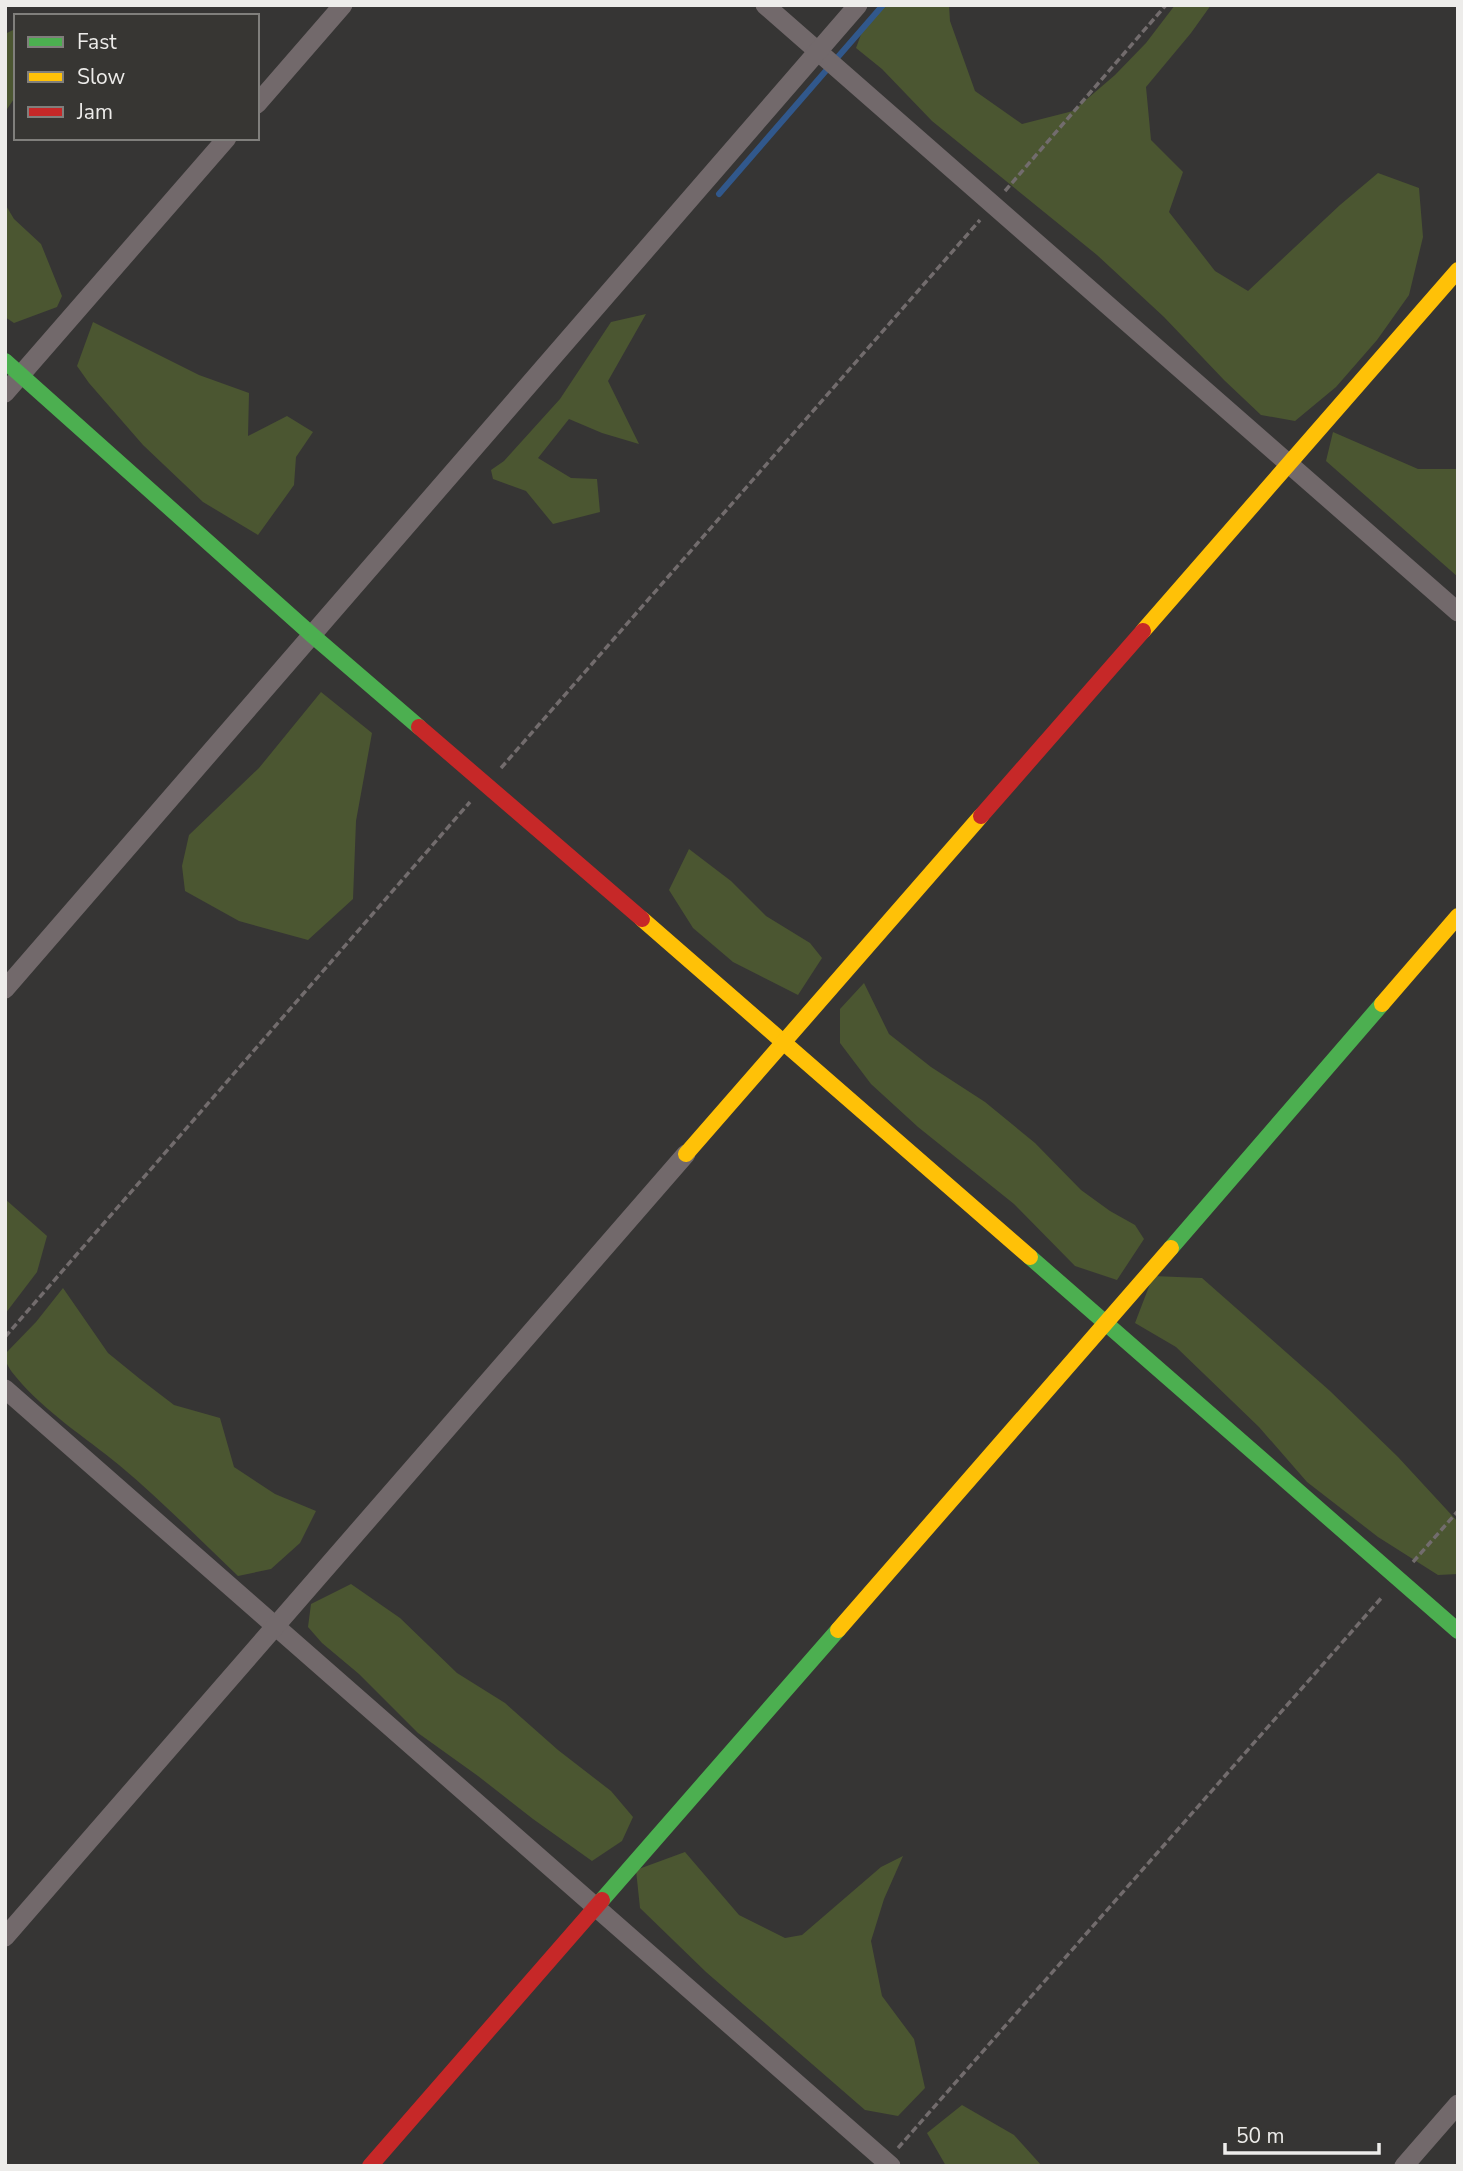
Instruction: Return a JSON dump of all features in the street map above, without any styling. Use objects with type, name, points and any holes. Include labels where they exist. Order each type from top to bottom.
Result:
[{"type":"street","points":[[259,102],[343,5]]},
{"type":"street","points":[[765,5],[1458,612]]},
{"type":"street","points":[[5,989],[858,5]]},
{"type":"street","points":[[5,393],[225,140]]},
{"type":"street","points":[[5,1937],[1458,270]]},
{"type":"street","points":[[5,361],[313,635],[1458,1631]]},
{"type":"street","points":[[370,2166],[1458,916]]},
{"type":"street","points":[[5,1390],[889,2164]]},
{"type":"street","points":[[1404,2166],[1458,2104]]},
{"type":"path","points":[[5,1337],[1166,5]]},
{"type":"path","points":[[889,2164],[1458,1511]]},
{"type":"green space","points":[[886,5],[949,5],[950,21],[975,91],[1022,124],[1073,111],[1115,75],[1146,43],[1175,5],[1211,5],[1146,87],[1151,140],[1183,172],[1169,212],[1215,271],[1248,291],[1378,173],[1419,188],[1423,237],[1409,295],[1377,340],[1336,387],[1295,421],[1261,415],[1164,317],[1097,255],[932,121],[882,69],[856,48],[863,29]]},
{"type":"green space","points":[[14,30],[14,99],[5,112],[5,34]]},
{"type":"green space","points":[[5,204],[14,219],[41,244],[62,296],[57,307],[14,323],[5,317]]},
{"type":"green space","points":[[646,314],[608,381],[639,444],[569,419],[538,458],[571,478],[597,479],[600,512],[553,524],[526,491],[493,479],[491,470],[504,461],[560,399],[611,322]]},
{"type":"green space","points":[[93,322],[199,375],[249,393],[248,436],[287,416],[313,432],[296,457],[294,485],[258,535],[203,502],[143,445],[89,383],[77,366]]},
{"type":"green space","points":[[1333,432],[1418,469],[1458,469],[1458,577],[1326,461]]},
{"type":"green space","points":[[321,692],[372,733],[356,821],[353,899],[308,940],[239,921],[185,891],[182,866],[189,835],[259,768]]},
{"type":"green space","points":[[689,849],[731,881],[766,916],[810,943],[822,958],[798,995],[733,962],[693,928],[669,890]]},
{"type":"green space","points":[[864,983],[889,1034],[931,1067],[985,1102],[1035,1143],[1081,1190],[1135,1225],[1144,1239],[1117,1280],[1075,1266],[1014,1204],[918,1127],[871,1084],[840,1043],[840,1009]]},
{"type":"green space","points":[[5,1199],[47,1236],[37,1272],[5,1314]]},
{"type":"green space","points":[[1153,1276],[1202,1278],[1330,1391],[1398,1457],[1458,1522],[1458,1574],[1438,1575],[1378,1537],[1307,1482],[1259,1427],[1176,1347],[1135,1323]]},
{"type":"green space","points":[[63,1288],[108,1353],[174,1405],[220,1418],[234,1467],[275,1494],[316,1511],[300,1543],[271,1569],[238,1576],[135,1478],[40,1402],[12,1372],[5,1354],[36,1322]]},
{"type":"green space","points":[[351,1584],[400,1618],[457,1673],[505,1703],[558,1750],[611,1791],[633,1817],[622,1841],[592,1861],[418,1733],[359,1674],[322,1643],[308,1627],[311,1604]]},
{"type":"green space","points":[[685,1852],[739,1915],[785,1938],[802,1935],[881,1867],[903,1856],[884,1899],[871,1941],[882,1996],[914,2039],[925,2088],[898,2116],[865,2110],[706,1972],[640,1908],[636,1870]]},
{"type":"green space","points":[[962,2105],[1014,2135],[1042,2166],[946,2166],[927,2133]]},
{"type":"waterway","points":[[719,194],[883,5]]},
{"type":"traffic: fast","points":[[5,361],[419,727]]},
{"type":"traffic: fast","points":[[1171,1248],[1382,1004]]},
{"type":"traffic: fast","points":[[1030,1257],[1458,1631]]},
{"type":"traffic: fast","points":[[602,1900],[838,1630]]},
{"type":"traffic: slow","points":[[1143,631],[1458,270]]},
{"type":"traffic: slow","points":[[686,1154],[981,816]]},
{"type":"traffic: slow","points":[[1382,1004],[1458,916]]},
{"type":"traffic: slow","points":[[642,919],[1030,1257]]},
{"type":"traffic: slow","points":[[838,1630],[1171,1248]]},
{"type":"traffic: jam","points":[[981,816],[1143,631]]},
{"type":"traffic: jam","points":[[419,727],[642,919]]},
{"type":"traffic: jam","points":[[370,2166],[602,1900]]}]
